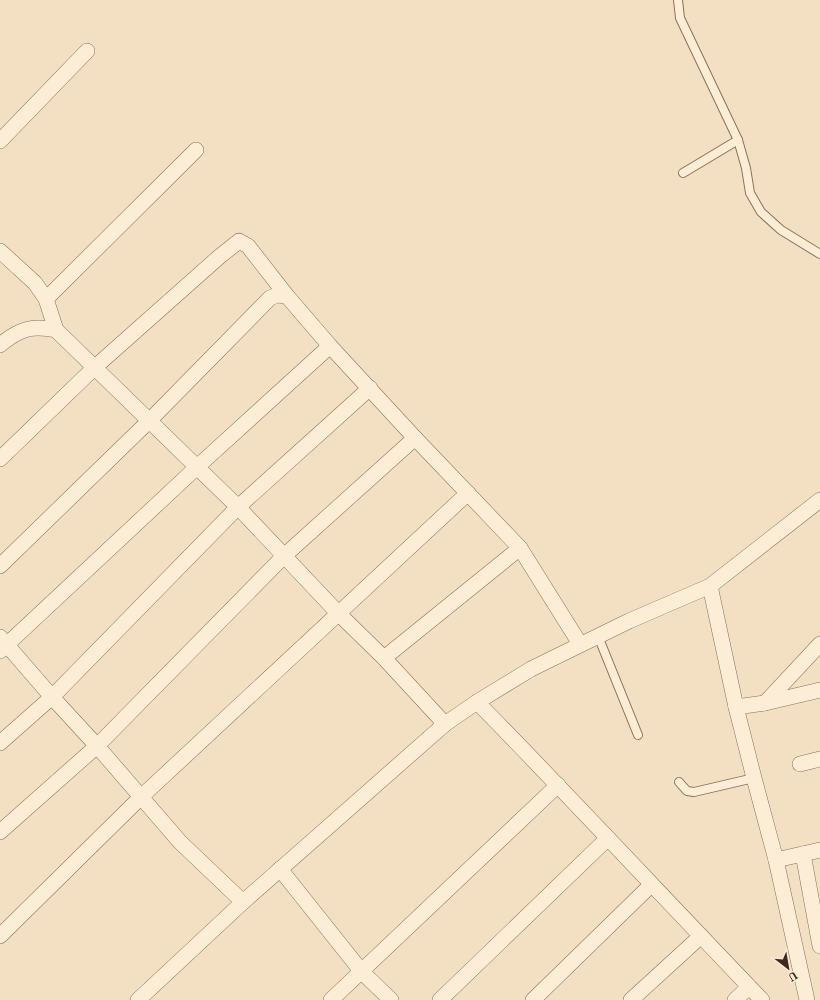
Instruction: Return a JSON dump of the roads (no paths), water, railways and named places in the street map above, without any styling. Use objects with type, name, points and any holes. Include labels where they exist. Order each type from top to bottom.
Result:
[{"type":"street","points":[[0,141],[87,51]]},
{"type":"street","points":[[46,299],[196,150]]},
{"type":"street","points":[[0,459],[94,368],[239,241],[248,246],[330,346],[520,548],[580,644]]},
{"type":"street","points":[[0,251],[35,283],[46,299],[56,330],[238,507],[285,555],[338,613],[384,658],[445,724]]},
{"type":"street","points":[[0,566],[149,422],[270,298],[277,295],[288,296]]},
{"type":"street","points":[[0,345],[10,336],[26,329],[43,328],[56,330]]},
{"type":"street","points":[[243,902],[180,842],[97,746],[2,644],[330,346]]},
{"type":"street","points":[[0,742],[52,697],[238,507],[370,388]]},
{"type":"street","points":[[0,832],[97,746],[285,555],[415,438]]},
{"type":"street","points":[[0,936],[141,797],[468,493]]},
{"type":"street","points":[[138,1000],[243,902],[445,724],[477,702],[531,669],[580,644],[710,586],[820,500]]},
{"type":"street","points":[[384,658],[520,548]]},
{"type":"street","points":[[710,586],[736,707],[776,860],[808,1000]]},
{"type":"street","points":[[765,703],[820,644]]},
{"type":"street","points":[[736,707],[765,703],[820,690]]},
{"type":"street","points":[[477,702],[762,1000]]},
{"type":"street","points":[[800,764],[820,759]]},
{"type":"street","points":[[331,1000],[558,785]]},
{"type":"street","points":[[440,1000],[608,838]]},
{"type":"street","points":[[776,860],[820,850]]},
{"type":"street","points":[[803,854],[820,946]]},
{"type":"street","points":[[280,869],[362,972],[391,1000]]},
{"type":"street","points":[[533,1000],[651,885]]},
{"type":"street","points":[[631,1000],[701,936]]},
{"type":"street","points":[[735,1000],[749,987]]},
{"type":"lane","points":[[678,0],[680,18],[738,140],[746,168],[750,193],[761,212],[781,230],[820,254]]},
{"type":"lane","points":[[683,173],[738,140]]},
{"type":"lane","points":[[598,636],[638,735]]},
{"type":"lane","points":[[679,782],[687,791],[694,792],[754,778]]}]
